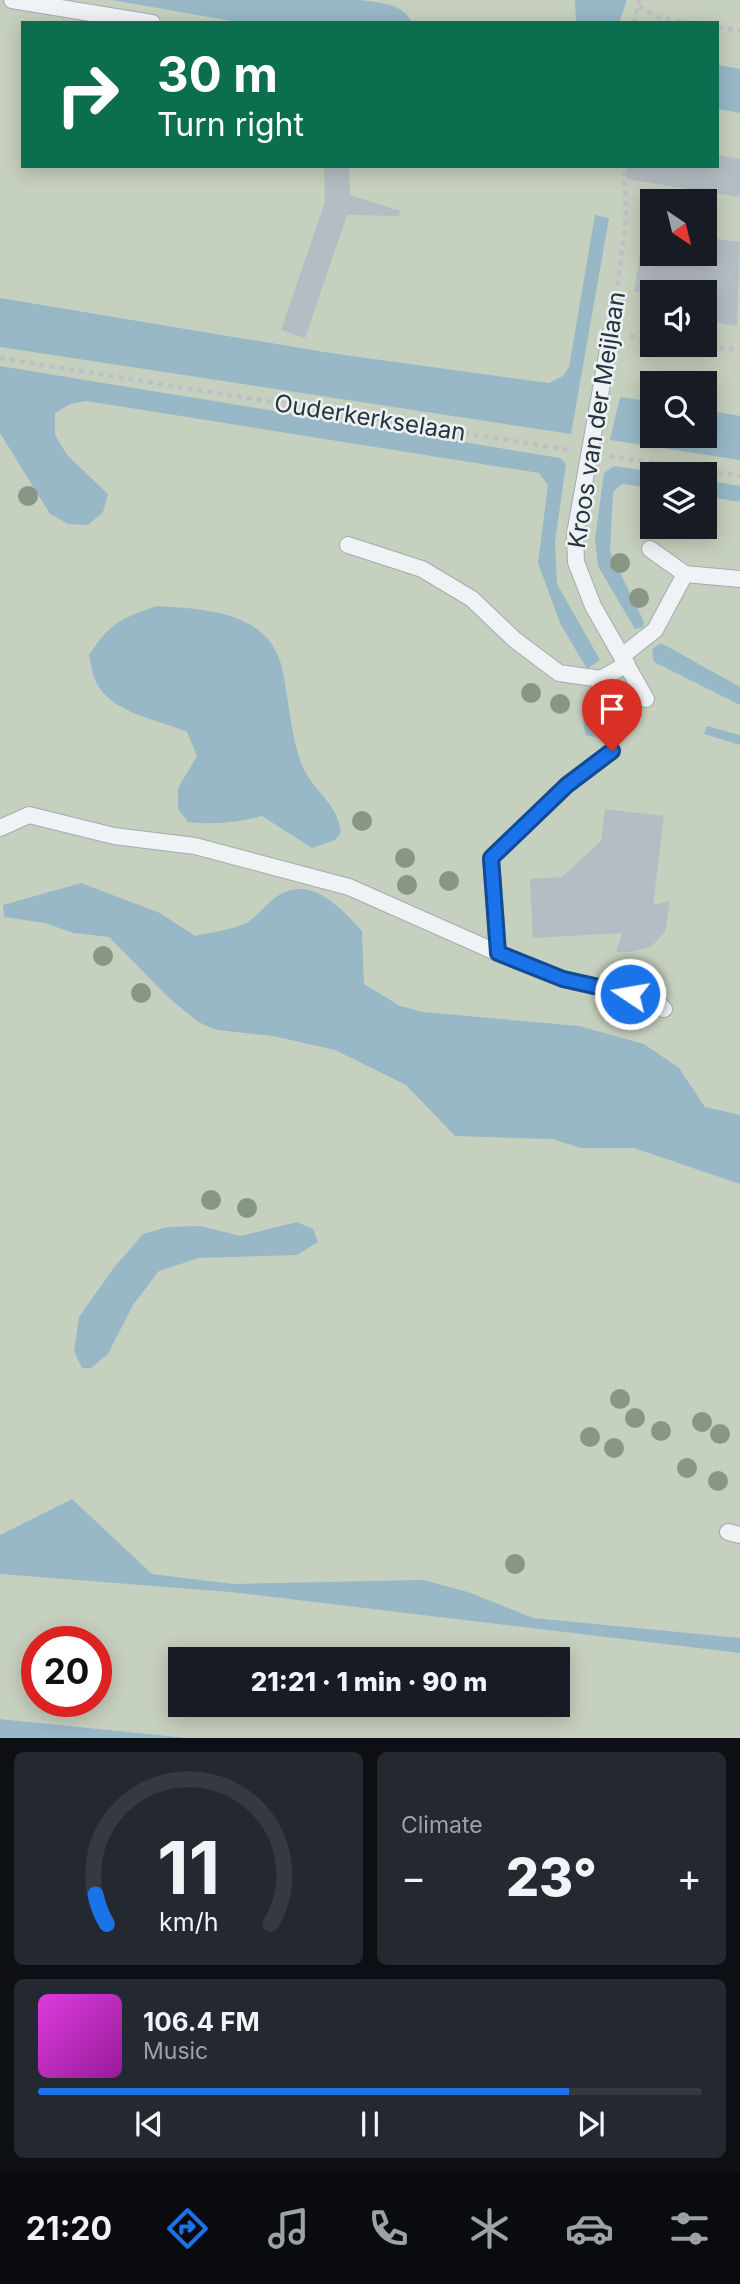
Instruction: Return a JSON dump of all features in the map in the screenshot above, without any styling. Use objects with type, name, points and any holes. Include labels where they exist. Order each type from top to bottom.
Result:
[{"type":"lane","points":[[12,0],[140,21]]},
{"type":"lane","name":"Kroos van der Meijlaan","points":[[611,333],[575,534],[576,562],[593,606],[646,699]]},
{"type":"lane","points":[[348,545],[422,569],[472,599],[515,640],[559,673],[601,679],[625,660],[655,629],[685,574]]},
{"type":"lane","points":[[650,549],[685,574],[740,579]]},
{"type":"lane","points":[[498,953],[491,858],[567,785],[612,751]]},
{"type":"lane","points":[[0,828],[29,815],[114,836],[195,846],[349,887],[563,979],[652,999],[664,1009]]},
{"type":"path","points":[[634,21],[639,3],[657,17],[680,21]]},
{"type":"path","points":[[719,27],[740,31]]},
{"type":"path","name":"Kroos van der Meijlaan","points":[[611,333],[626,217],[624,168]]},
{"type":"path","points":[[717,347],[740,350]]},
{"type":"path","name":"Ouderkerkselaan","points":[[0,358],[740,476]]},
{"type":"green space","points":[[0,0],[740,0],[740,1738],[189,1738],[0,1719]]},
{"type":"water","points":[[112,0],[361,0],[397,8],[411,21],[232,21]]},
{"type":"water","points":[[575,0],[626,0],[620,21],[576,21]]},
{"type":"water","points":[[719,65],[740,69],[740,113],[719,109]]},
{"type":"water","points":[[595,215],[609,218],[571,434],[0,347],[0,298],[330,353],[549,383],[563,376],[569,367]]},
{"type":"water","points":[[0,366],[560,458],[566,464],[555,542],[557,584],[600,660],[587,669],[560,623],[538,563],[548,485],[539,473],[86,401],[70,404],[55,413],[55,435],[67,455],[108,494],[103,512],[88,525],[68,524],[50,514],[0,433]]},
{"type":"water","points":[[620,397],[640,400],[640,445],[610,440]]},
{"type":"water","points":[[717,412],[740,416],[740,460],[662,448],[717,448]]},
{"type":"water","points":[[614,466],[640,470],[640,486],[622,484],[613,492],[610,552],[644,622],[643,627],[635,629],[598,566],[595,539],[604,473]]},
{"type":"water","points":[[717,482],[740,486],[740,502],[717,498]]},
{"type":"water","points":[[157,606],[195,609],[232,617],[249,624],[264,635],[275,649],[282,668],[297,751],[305,772],[339,821],[341,832],[335,840],[312,848],[262,816],[225,823],[198,823],[188,822],[178,809],[178,788],[197,756],[187,732],[137,714],[113,701],[103,693],[96,682],[89,655],[118,623]]},
{"type":"water","points":[[661,643],[740,687],[740,705],[654,662],[652,649]]},
{"type":"water","points":[[596,691],[608,694],[611,741],[586,735],[583,723],[585,706]]},
{"type":"water","points":[[707,726],[740,735],[740,745],[704,734]]},
{"type":"water","points":[[81,883],[160,913],[195,936],[242,925],[276,897],[289,891],[301,889],[324,896],[362,931],[364,984],[400,1006],[423,1012],[579,1026],[644,1044],[679,1068],[705,1107],[740,1115],[740,1184],[634,1148],[581,1148],[552,1139],[455,1136],[406,1085],[335,1050],[273,1036],[217,1030],[198,1022],[169,998],[109,937],[73,933],[45,923],[4,917],[3,905]]},
{"type":"water","points":[[297,1222],[313,1229],[318,1242],[297,1255],[199,1258],[159,1271],[133,1305],[108,1354],[91,1368],[82,1368],[74,1351],[79,1317],[113,1269],[143,1234],[168,1227],[200,1226],[241,1236]]},
{"type":"water","points":[[72,1499],[152,1574],[233,1584],[423,1580],[468,1592],[533,1618],[740,1638],[740,1653],[231,1592],[0,1574],[0,1535]]},
{"type":"water","points":[[0,1719],[189,1738],[0,1738]]},
{"type":"building","points":[[719,155],[740,159],[740,197],[718,194],[718,189],[689,189],[626,179],[627,168],[719,168]]},
{"type":"building","points":[[324,168],[349,168],[350,195],[400,211],[399,216],[347,215],[305,338],[281,330],[325,202]]},
{"type":"building","points":[[718,239],[740,242],[737,326],[717,322],[717,280],[640,280],[640,292],[634,292],[640,254],[640,266],[718,266]]},
{"type":"building","points":[[605,809],[664,816],[653,905],[670,901],[665,932],[651,947],[631,952],[616,952],[622,933],[533,938],[530,879],[562,877],[601,841]]},
{"type":"route","points":[[612,751],[567,785],[491,858],[498,953],[563,979],[630,994]]}]
